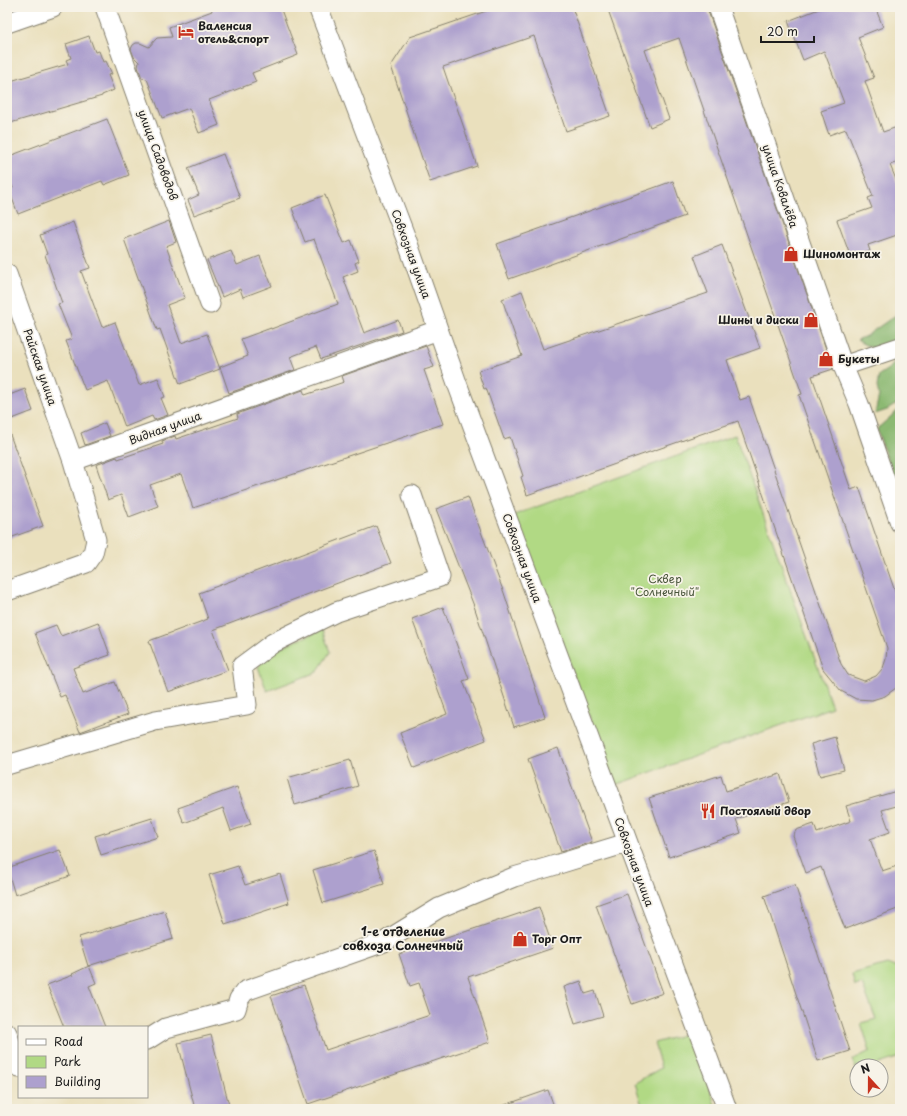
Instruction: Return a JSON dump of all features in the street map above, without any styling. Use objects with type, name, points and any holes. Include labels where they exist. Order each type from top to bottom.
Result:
[{"type":"street","points":[[7,23],[53,7]]},
{"type":"street","name":"улица Садоводов","points":[[105,7],[210,304]]},
{"type":"street","name":"Совхозная улица","points":[[318,7],[404,234],[458,386],[727,1109]]},
{"type":"street","name":"улица Ковалёва","points":[[718,7],[843,366],[859,404],[900,523]]},
{"type":"street","name":"Райская улица","points":[[7,274],[73,461]]},
{"type":"street","name":"Видная улица","points":[[73,461],[438,330]]},
{"type":"street","points":[[843,366],[900,347]]},
{"type":"street","points":[[7,591],[86,564],[93,553],[96,540],[73,461]]},
{"type":"street","points":[[7,765],[155,721],[246,705],[242,666],[273,643],[336,612],[440,577],[412,495]]},
{"type":"street","points":[[148,1039],[166,1028],[236,1009],[239,999],[245,991],[384,942],[439,908],[453,902],[514,877],[627,843]]},
{"type":"street","points":[[7,1033],[18,1065]]},
{"type":"green space","points":[[900,312],[900,340],[888,346],[874,348],[869,347],[857,340],[866,336]]},
{"type":"green space","points":[[900,352],[900,402],[887,410],[875,414],[879,395],[877,387],[879,375],[891,367]]},
{"type":"green space","points":[[897,411],[900,414],[900,498],[877,429]]},
{"type":"green space","name":"Сквер \"Солнечный\"","points":[[735,435],[832,707],[615,785],[514,515]]},
{"type":"green space","points":[[322,630],[330,652],[317,672],[267,691],[258,667],[274,650]]},
{"type":"green space","points":[[887,964],[900,969],[900,1057],[889,1061],[889,1058],[856,1058],[870,1051],[861,1023],[876,1019],[862,984],[855,986],[852,974]]},
{"type":"green space","points":[[693,1032],[716,1109],[643,1109],[635,1083],[661,1068],[654,1043]]},
{"type":"building","points":[[211,7],[280,7],[298,55],[252,73],[256,82],[209,100],[219,125],[199,133],[189,108],[162,118],[147,79],[142,78],[138,67],[139,62],[134,57],[131,49],[136,43],[149,47],[157,38],[172,37],[169,27],[212,11]]},
{"type":"building","points":[[498,7],[569,7],[573,10],[610,116],[566,131],[534,36],[443,67],[477,166],[430,182],[391,66],[410,37]]},
{"type":"building","points":[[607,7],[707,7],[833,369],[812,376],[851,490],[859,487],[900,606],[900,682],[896,688],[885,696],[872,700],[856,699],[841,691],[823,669],[738,421],[527,495],[521,477],[523,476],[510,437],[504,439],[486,388],[484,389],[478,371],[522,356],[502,299],[522,291],[543,349],[708,293],[694,256],[722,245],[760,348],[727,360],[740,400],[749,397],[841,664],[848,675],[864,681],[876,676],[883,668],[887,648],[799,395],[802,394],[679,38],[645,50],[669,119],[650,127]]},
{"type":"building","points":[[824,7],[875,7],[883,27],[858,37],[874,78],[865,81],[883,132],[900,126],[900,161],[890,165],[900,189],[900,234],[868,245],[870,251],[851,258],[837,220],[872,208],[868,198],[873,196],[846,129],[829,135],[821,111],[844,103],[824,51],[803,60],[788,21]]},
{"type":"building","points":[[89,36],[95,52],[99,51],[103,62],[106,61],[112,74],[108,75],[114,90],[102,96],[7,124],[7,82],[68,64],[66,60],[71,58],[66,44]]},
{"type":"building","points":[[107,119],[129,175],[104,185],[102,181],[18,214],[9,190],[13,188],[7,174],[7,157]]},
{"type":"building","points":[[223,154],[240,198],[194,215],[188,200],[199,195],[188,168]]},
{"type":"building","points":[[673,181],[685,216],[509,279],[497,244]]},
{"type":"building","points":[[325,195],[344,243],[351,240],[359,261],[355,263],[358,271],[343,277],[364,333],[398,320],[402,331],[321,359],[316,347],[290,357],[295,370],[229,393],[220,367],[248,356],[241,339],[338,304],[314,239],[305,242],[292,208]]},
{"type":"building","points":[[169,221],[176,242],[166,246],[185,298],[167,305],[181,343],[207,334],[220,369],[180,384],[160,329],[157,330],[124,239]]},
{"type":"building","points":[[73,222],[90,268],[81,271],[102,327],[115,322],[139,385],[158,378],[165,397],[161,398],[168,415],[154,420],[152,416],[125,427],[108,381],[85,390],[66,341],[72,339],[58,304],[62,303],[45,255],[47,254],[40,235]]},
{"type":"building","points":[[231,251],[237,265],[260,256],[272,286],[243,297],[240,289],[222,297],[207,260]]},
{"type":"building","points":[[426,346],[434,367],[424,370],[443,424],[193,508],[181,474],[150,485],[158,506],[129,517],[121,495],[108,500],[96,465],[117,457],[118,459],[163,444],[162,441],[175,436],[176,439],[238,418],[237,414],[303,390],[305,395],[344,382],[342,376]]},
{"type":"building","points":[[25,389],[33,411],[7,421],[7,396]]},
{"type":"building","points":[[105,423],[110,436],[85,445],[81,433]]},
{"type":"building","points":[[7,432],[9,432],[43,526],[7,539]]},
{"type":"building","points":[[468,497],[504,593],[545,717],[514,727],[474,606],[436,509]]},
{"type":"building","points":[[376,526],[391,563],[213,630],[228,670],[168,692],[149,641],[208,619],[199,593]]},
{"type":"building","points":[[443,607],[469,679],[463,681],[486,740],[414,768],[400,733],[447,714],[412,619]]},
{"type":"building","points":[[98,622],[110,655],[73,668],[83,694],[115,682],[128,714],[80,732],[65,695],[60,697],[35,633],[56,625],[61,636]]},
{"type":"building","points":[[835,737],[844,770],[820,776],[811,744]]},
{"type":"building","points":[[558,748],[592,842],[561,852],[528,759]]},
{"type":"building","points":[[350,760],[358,786],[295,805],[287,778]]},
{"type":"building","name":"Постоялый двор","points":[[780,774],[789,802],[736,819],[741,833],[669,857],[649,798],[721,775],[726,791]]},
{"type":"building","points":[[237,787],[251,824],[231,831],[223,808],[184,823],[178,808]]},
{"type":"building","points":[[900,790],[900,805],[882,810],[890,832],[870,839],[882,871],[900,865],[900,908],[845,929],[821,867],[806,873],[793,836],[796,830],[814,824],[817,833],[851,821],[846,806]]},
{"type":"building","points":[[152,818],[158,837],[101,855],[95,836]]},
{"type":"building","points":[[60,850],[70,876],[15,895],[7,868]]},
{"type":"building","points":[[374,851],[384,884],[323,903],[313,870]]},
{"type":"building","points":[[238,866],[245,885],[280,874],[289,903],[225,924],[209,875]]},
{"type":"building","points":[[795,885],[850,1051],[818,1061],[764,896]]},
{"type":"building","points":[[627,894],[663,993],[632,1004],[596,905]]},
{"type":"building","points":[[539,907],[553,948],[468,977],[490,1042],[308,1104],[271,996],[304,985],[326,1050],[430,1015],[419,983],[410,986],[399,954]]},
{"type":"building","points":[[165,911],[173,939],[88,966],[79,937]]},
{"type":"building","points":[[89,966],[96,983],[89,986],[105,1026],[64,1026],[47,985],[73,975],[72,974]]},
{"type":"building","points":[[581,981],[585,994],[595,991],[603,1016],[575,1024],[564,987]]},
{"type":"building","points":[[211,1035],[230,1109],[195,1109],[178,1043]]},
{"type":"building","points":[[548,1090],[555,1109],[499,1109],[499,1107]]},
{"type":"place","name":"Валенсия отель&спорт","points":[[186,32]]},
{"type":"place","name":"Шиномонтаж","points":[[791,254]]},
{"type":"place","name":"Шины и диски","points":[[811,320]]},
{"type":"place","name":"Букеты","points":[[826,359]]},
{"type":"place","name":"Постоялый двор","points":[[708,811]]},
{"type":"place","name":"Торг Опт","points":[[520,939]]},
{"type":"district","name":"1-е отделение совхоза Солнечный","points":[[403,939]]}]
